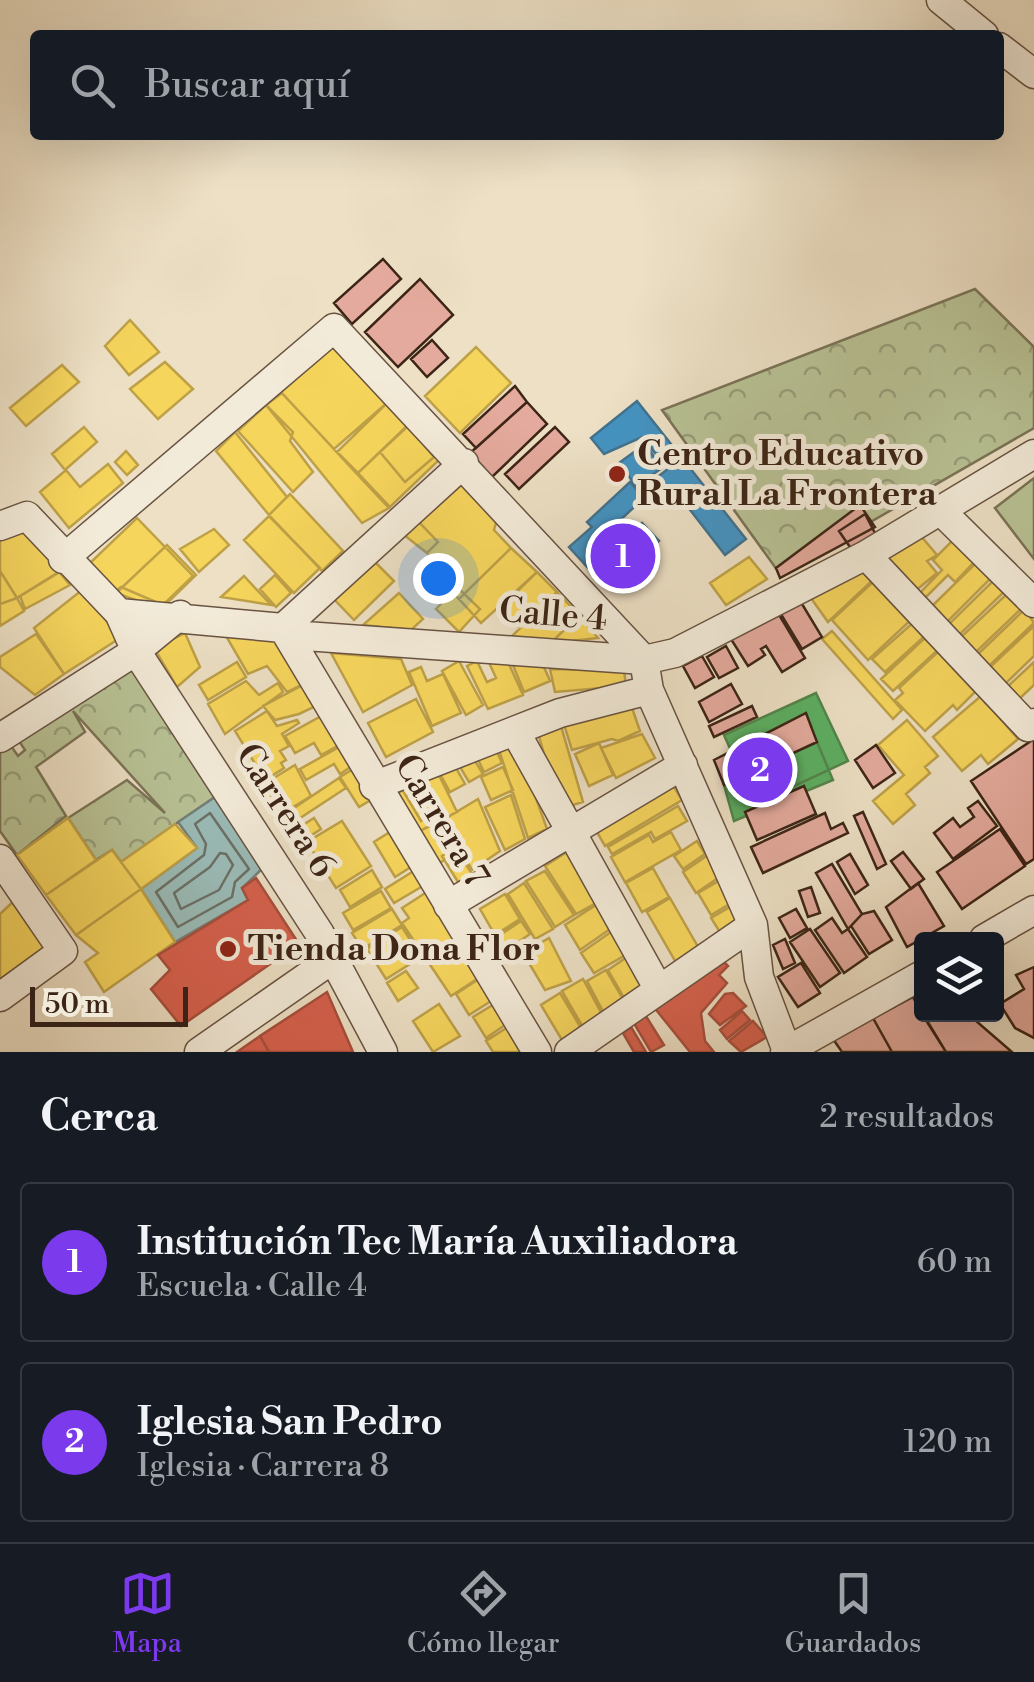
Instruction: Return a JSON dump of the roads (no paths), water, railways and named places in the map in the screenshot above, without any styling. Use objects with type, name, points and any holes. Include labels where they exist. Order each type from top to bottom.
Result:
[{"type":"street","points":[[941,0],[978,30]]},
{"type":"street","points":[[1004,51],[1034,74]]},
{"type":"street","points":[[63,559],[334,328],[644,660],[649,690],[752,925],[759,977],[786,1051],[914,979]]},
{"type":"street","name":"Calle 4","points":[[119,613],[180,615],[284,628],[305,636],[644,660],[675,654],[866,555],[1034,454]]},
{"type":"street","points":[[284,628],[464,463]]},
{"type":"street","points":[[940,510],[1034,604]]},
{"type":"street","points":[[0,526],[26,516],[63,559],[119,613]]},
{"type":"street","points":[[866,555],[1028,727],[1034,723]]},
{"type":"street","name":"Carrera 6","points":[[119,613],[136,650],[334,958],[383,1052]]},
{"type":"street","points":[[0,738],[136,650],[180,615]]},
{"type":"street","name":"Carrera 7","points":[[284,628],[374,786],[536,1052]]},
{"type":"street","points":[[374,786],[515,730],[649,690]]},
{"type":"street","points":[[515,730],[568,833],[658,988]]},
{"type":"street","points":[[448,905],[683,765]]},
{"type":"street","points":[[0,859],[63,951],[0,997]]},
{"type":"street","points":[[997,932],[1034,910]]},
{"type":"street","points":[[569,1052],[752,925]]},
{"type":"street","points":[[199,1052],[334,958]]},
{"type":"water","points":[[215,797],[263,868],[242,888],[248,900],[175,942],[141,889],[197,848],[178,822]]},
{"type":"place","name":"Centro Educativo Rural La Frontera","points":[[617,474]]},
{"type":"place","name":"Institución Tec María Auxiliadora","points":[[623,556]]},
{"type":"place","name":"Iglesia San Pedro","points":[[760,770]]},
{"type":"place","name":"Tienda Dona Flor","points":[[228,949]]}]
